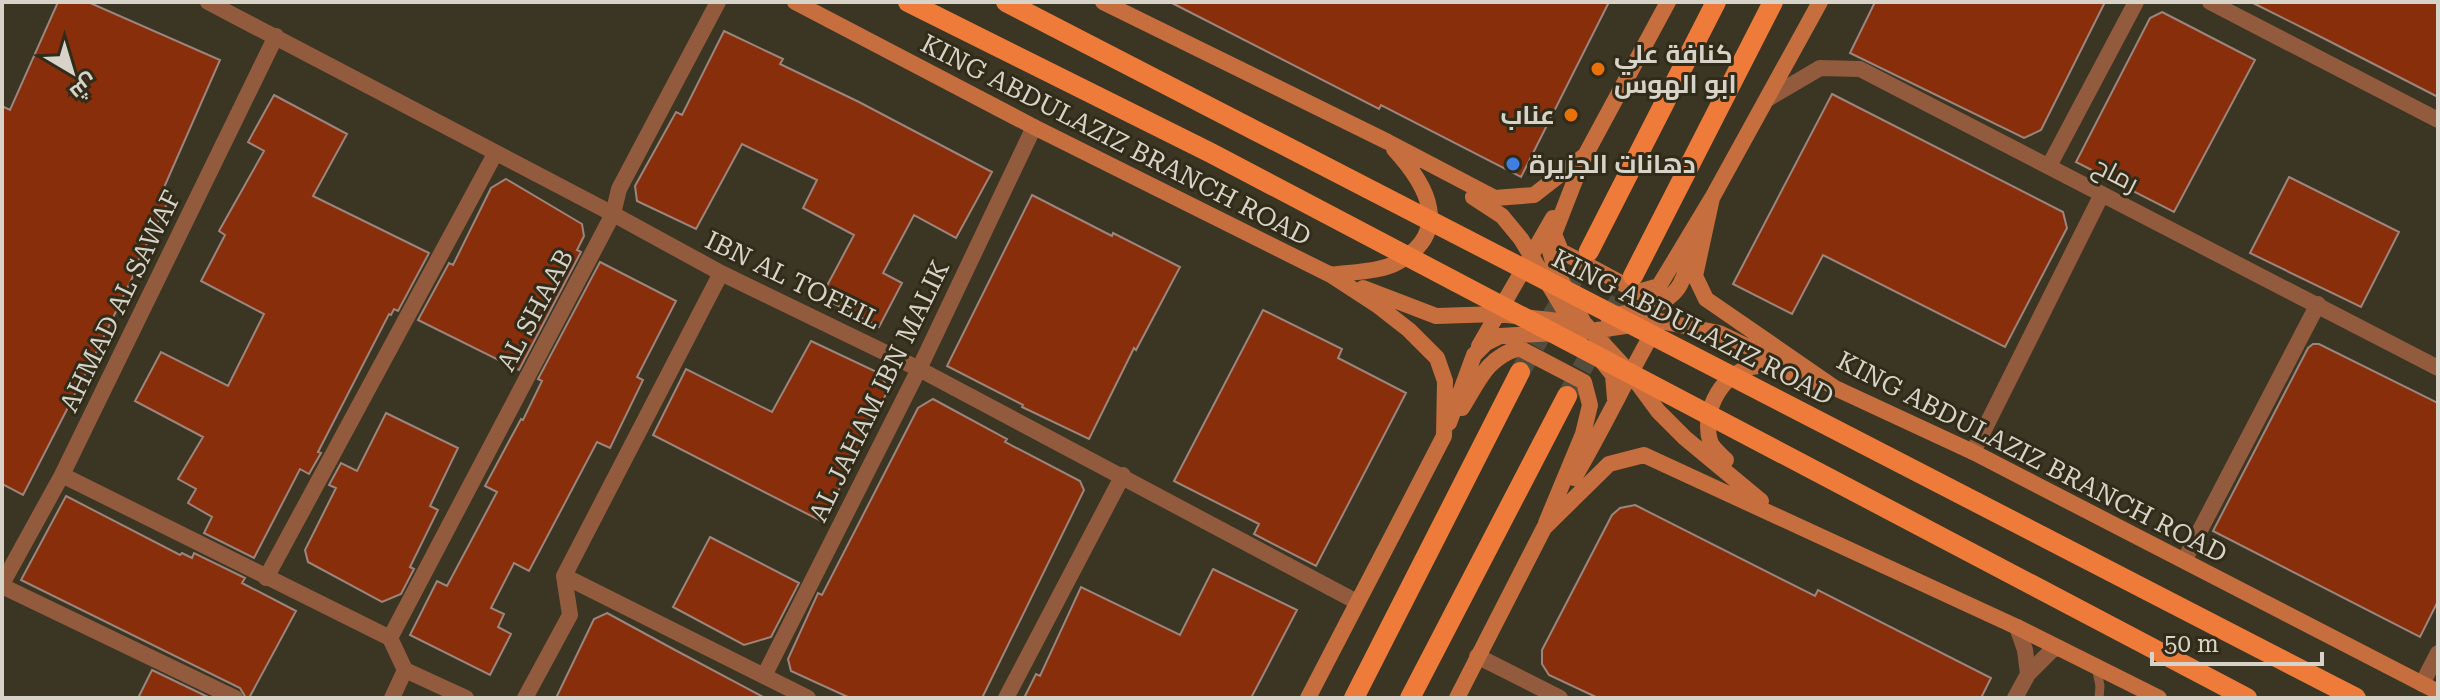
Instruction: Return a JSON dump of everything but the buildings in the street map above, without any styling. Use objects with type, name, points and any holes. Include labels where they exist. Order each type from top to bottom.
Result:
[{"type":"main road","points":[[908,2],[1211,153],[2247,698]]},
{"type":"main road","name":"KING ABDULAZIZ ROAD","points":[[1006,2],[2356,698]]},
{"type":"main road","points":[[1589,251],[1716,2]]},
{"type":"main road","points":[[1633,276],[1773,2]]},
{"type":"main road","points":[[1354,698],[1520,372]]},
{"type":"main road","points":[[1410,698],[1567,396]]},
{"type":"street","name":"IBN AL TOFEIL","points":[[208,2],[721,273],[919,369],[1123,475],[1357,602]]},
{"type":"street","name":"AL SHAAB","points":[[390,638],[613,214],[619,189],[718,2]]},
{"type":"street","name":"KING ABDULAZIZ BRANCH ROAD","points":[[795,2],[1034,127],[1331,275],[1409,330],[1437,358],[1445,381],[1444,436]]},
{"type":"street","points":[[1444,436],[1474,355],[1545,233],[1668,2]]},
{"type":"street","points":[[1584,156],[1554,234],[1561,251],[1638,292],[1659,286],[1769,98],[1820,2]]},
{"type":"street","points":[[2049,166],[2136,2]]},
{"type":"street","points":[[2210,2],[2438,120]]},
{"type":"street","points":[[1106,3],[1495,198],[1534,195],[1584,156]]},
{"type":"street","name":"AHMAD AL SAWAF","points":[[2,585],[62,475],[276,36]]},
{"type":"street","name":"رماح","points":[[1769,98],[1820,68],[1860,69],[2438,367]]},
{"type":"street","name":"AL JAHAM IBN MALIK","points":[[764,676],[919,369],[1034,127]]},
{"type":"street","points":[[1388,142],[1502,216],[1613,375],[1615,399]]},
{"type":"street","points":[[1331,275],[1397,263],[1423,243],[1432,221],[1418,175],[1388,142]]},
{"type":"street","points":[[266,578],[495,154]]},
{"type":"street","points":[[1973,452],[2102,194]]},
{"type":"street","name":"KING ABDULAZIZ BRANCH ROAD","points":[[1712,198],[1695,276],[1706,299],[1835,388],[1973,452],[2438,692]]},
{"type":"street","points":[[1457,698],[1544,528],[1606,423],[1615,399],[1679,287],[1712,198]]},
{"type":"street","points":[[1545,233],[1555,269],[1582,328],[1630,373],[1658,411],[1685,438],[1778,515]]},
{"type":"street","points":[[525,698],[570,615],[564,576],[721,273]]},
{"type":"street","points":[[1331,275],[1436,316],[1498,314],[1582,328],[1658,304],[1679,287]]},
{"type":"street","points":[[2185,559],[2318,304]]},
{"type":"street","points":[[1474,355],[1486,343],[1500,336],[1660,321],[1719,333],[1835,388]]},
{"type":"street","points":[[1308,698],[1444,436],[1490,361],[1504,352],[1519,348],[1584,382],[1590,405],[1583,434],[1544,528]]},
{"type":"street","points":[[1778,515],[1711,444],[1709,420],[1716,392],[1738,372],[1760,365],[1835,388]]},
{"type":"street","points":[[1544,528],[1609,464],[1644,455],[2017,627],[2159,698]]},
{"type":"street","points":[[62,475],[390,638],[405,670],[466,698]]},
{"type":"street","points":[[1006,698],[1123,475]]},
{"type":"street","points":[[564,576],[808,698]]},
{"type":"street","points":[[2,585],[235,698]]},
{"type":"street","points":[[2017,627],[2025,650],[2028,674]]},
{"type":"street","points":[[2015,698],[2028,674],[2052,650],[2059,648]]},
{"type":"street","points":[[2422,684],[2438,653]]},
{"type":"street","points":[[1477,656],[1560,698]]},
{"type":"street","points":[[392,698],[405,670]]},
{"type":"lane","points":[[2096,666],[2099,698]]},
{"type":"tunnel","points":[[1520,372],[1589,251]]},
{"type":"tunnel","points":[[1567,396],[1633,276]]},
{"type":"place","name":"كنافة علي ابو الهوس","points":[[1598,69]]},
{"type":"place","name":"عناب","points":[[1571,115]]},
{"type":"place","name":"دهانات الجزيرة","points":[[1513,164]]}]
